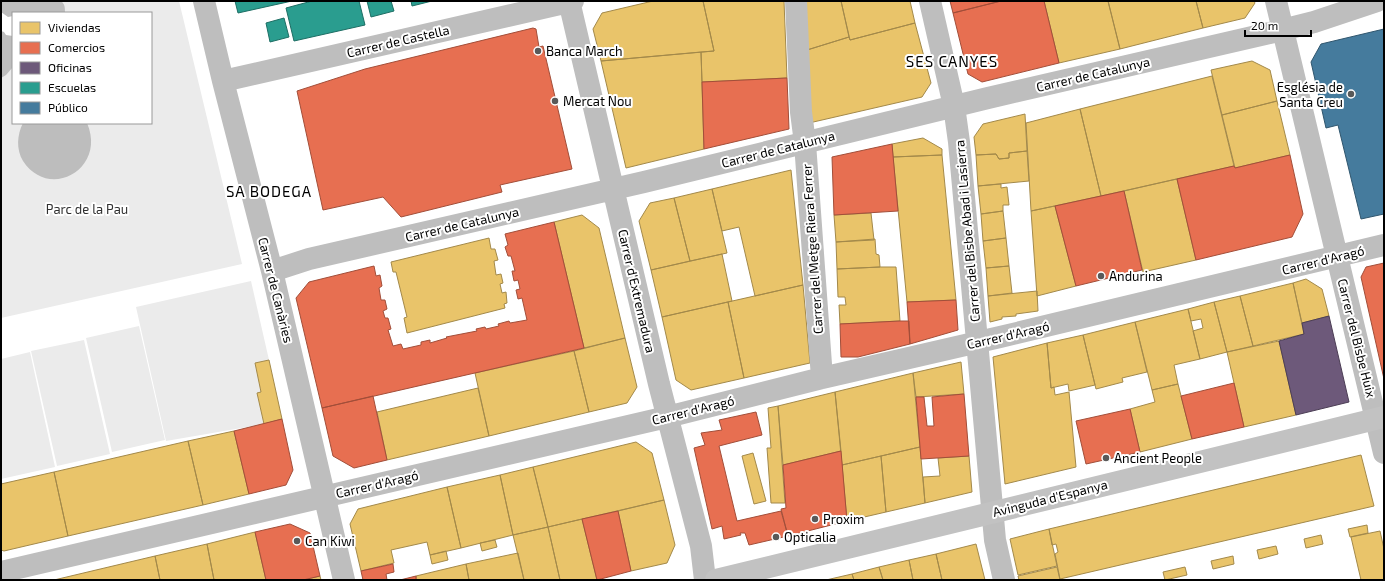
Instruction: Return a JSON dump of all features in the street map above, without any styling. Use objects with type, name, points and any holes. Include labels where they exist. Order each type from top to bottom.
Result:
[{"type":"street","name":"Carrer de Canàries","points":[[204,1],[272,271],[344,580]]},
{"type":"street","name":"Carrer de Castella","points":[[223,81],[570,1]]},
{"type":"street","name":"Carrer d'Extremadura","points":[[570,1],[667,417],[701,546],[705,580]]},
{"type":"street","name":"Carrer del Metge Riera Ferrer","points":[[796,1],[801,112],[805,143],[822,378]]},
{"type":"street","name":"Carrer del Bisbe Abad i Lasierra","points":[[930,1],[954,106],[959,142],[995,540],[1004,580]]},
{"type":"street","name":"Carrer del Bisbe Huix","points":[[1276,1],[1337,257],[1380,418],[1384,453]]},
{"type":"street","name":"Carrer de Catalunya","points":[[272,271],[309,259],[613,190],[954,106],[1284,30],[1314,22],[1376,1]]},
{"type":"street","name":"Carrer d'Aragó","points":[[1,572],[667,417],[822,378],[1384,245]]},
{"type":"street","name":"Avinguda d'Espanya","points":[[716,580],[1380,418]]},
{"type":"green space","name":"Parc de la Pau","points":[[1,1],[179,1],[242,264],[1,318]]},
{"type":"green space","points":[[251,281],[269,360],[255,363],[261,392],[257,393],[264,424],[166,441],[136,307]]},
{"type":"green space","points":[[139,326],[165,440],[112,452],[86,338]]},
{"type":"green space","points":[[84,340],[110,454],[57,466],[31,351]]},
{"type":"green space","points":[[30,352],[55,467],[1,479],[1,359]]},
{"type":"shaded area","points":[[1,1],[61,1],[64,5],[65,12],[12,12],[12,68],[1,78]]},
{"type":"shaded area","points":[[23,124],[87,124],[91,139],[89,154],[82,166],[72,174],[60,179],[47,178],[34,173],[23,161],[18,147],[19,132]]},
{"type":"pier","points":[[1,12],[8,17],[12,16],[12,36],[6,35],[1,31]]},
{"type":"building: Viviendas","points":[[653,1],[703,1],[714,51],[601,61],[593,29],[602,13]]},
{"type":"building: Viviendas","points":[[703,1],[784,1],[787,78],[702,82],[701,52],[714,51]]},
{"type":"building: Viviendas","points":[[806,1],[841,1],[849,37],[807,50]]},
{"type":"building: Viviendas","points":[[841,1],[910,1],[915,23],[850,40]]},
{"type":"building: Viviendas","points":[[1044,1],[1108,1],[1120,49],[1059,63]]},
{"type":"building: Viviendas","points":[[1108,1],[1196,1],[1203,28],[1120,49]]},
{"type":"building: Viviendas","points":[[1196,1],[1254,1],[1255,3],[1245,18],[1203,28]]},
{"type":"building: Viviendas","points":[[915,23],[931,83],[922,97],[809,123],[807,50],[849,37],[850,40]]},
{"type":"building: Viviendas","points":[[701,52],[704,149],[626,168],[601,61]]},
{"type":"building: Viviendas","points":[[1252,61],[1270,70],[1277,101],[1222,115],[1211,70]]},
{"type":"building: Viviendas","points":[[1212,76],[1234,166],[1101,196],[1080,109]]},
{"type":"building: Viviendas","points":[[1277,101],[1290,155],[1235,168],[1222,115]]},
{"type":"building: Viviendas","points":[[1080,109],[1101,196],[1031,211],[1026,123]]},
{"type":"building: Viviendas","points":[[1025,114],[1027,151],[1009,153],[1009,158],[999,159],[996,154],[976,155],[974,137],[983,124]]},
{"type":"building: Viviendas","points":[[923,138],[942,149],[942,155],[893,157],[892,144]]},
{"type":"building: Viviendas","points":[[1027,151],[1029,181],[978,186],[976,155],[996,154],[999,159],[1009,158],[1009,153]]},
{"type":"building: Viviendas","points":[[942,155],[956,300],[907,302],[893,157]]},
{"type":"building: Viviendas","points":[[791,170],[803,285],[755,296],[739,227],[722,231],[712,189]]},
{"type":"building: Viviendas","points":[[1177,179],[1196,260],[1143,272],[1124,191]]},
{"type":"building: Viviendas","points":[[1001,184],[1001,188],[1007,187],[1009,205],[1003,205],[1003,211],[981,214],[978,186]]},
{"type":"building: Viviendas","points":[[712,189],[727,253],[690,261],[674,198]]},
{"type":"building: Viviendas","points":[[674,198],[690,261],[651,270],[639,221],[650,203]]},
{"type":"building: Viviendas","points":[[1055,206],[1076,286],[1037,296],[1031,211]]},
{"type":"building: Viviendas","points":[[1003,211],[1006,238],[983,241],[981,214]]},
{"type":"building: Viviendas","points":[[871,213],[874,240],[836,242],[834,215]]},
{"type":"building: Viviendas","points":[[582,215],[599,228],[625,338],[584,348],[554,222]]},
{"type":"building: Viviendas","points":[[489,238],[491,249],[495,249],[498,260],[494,261],[496,275],[501,274],[503,283],[500,284],[502,293],[506,292],[507,303],[504,304],[505,308],[407,333],[404,318],[407,317],[396,272],[393,272],[391,262]]},
{"type":"building: Viviendas","points":[[1006,238],[1009,266],[986,268],[983,241]]},
{"type":"building: Viviendas","points":[[875,239],[876,254],[879,255],[880,267],[837,269],[836,242]]},
{"type":"building: Viviendas","points":[[722,254],[732,301],[662,317],[651,270]]},
{"type":"building: Viviendas","points":[[1009,266],[1012,293],[988,296],[986,268]]},
{"type":"building: Viviendas","points":[[896,267],[900,321],[840,324],[839,305],[846,305],[845,297],[838,297],[837,269]]},
{"type":"building: Viviendas","points":[[1306,279],[1322,289],[1329,316],[1302,323],[1293,283]]},
{"type":"building: Viviendas","points":[[1293,283],[1304,334],[1253,346],[1240,296]]},
{"type":"building: Viviendas","points":[[803,285],[810,363],[744,378],[728,302]]},
{"type":"building: Viviendas","points":[[1037,291],[1038,311],[1016,314],[1016,316],[1002,317],[1002,319],[990,322],[988,296]]},
{"type":"building: Viviendas","points":[[1240,296],[1253,346],[1227,352],[1214,302]]},
{"type":"building: Viviendas","points":[[728,302],[744,378],[691,390],[676,380],[662,317]]},
{"type":"building: Viviendas","points":[[1214,302],[1227,352],[1200,359],[1193,331],[1203,328],[1201,319],[1191,321],[1188,309]]},
{"type":"building: Viviendas","points":[[1188,309],[1200,359],[1174,365],[1178,384],[1152,390],[1135,322]]},
{"type":"building: Viviendas","points":[[1135,322],[1147,372],[1122,378],[1123,382],[1096,389],[1083,335]]},
{"type":"building: Viviendas","points":[[1083,335],[1095,385],[1069,391],[1068,384],[1051,388],[1047,343]]},
{"type":"building: Viviendas","points":[[625,338],[637,387],[627,403],[589,412],[574,351]]},
{"type":"building: Viviendas","points":[[1279,341],[1296,415],[1244,427],[1227,352]]},
{"type":"building: Viviendas","points":[[1047,343],[1051,388],[1054,387],[1055,395],[1069,392],[1076,467],[1005,484],[993,357]]},
{"type":"building: Viviendas","points":[[574,351],[589,412],[489,436],[475,373]]},
{"type":"building: Viviendas","points":[[269,360],[282,419],[264,424],[257,393],[261,392],[255,363]]},
{"type":"building: Viviendas","points":[[961,362],[964,394],[916,397],[913,373]]},
{"type":"building: Viviendas","points":[[913,373],[920,447],[842,465],[835,392]]},
{"type":"building: Viviendas","points":[[1178,384],[1192,439],[1140,452],[1130,409],[1155,402],[1152,390]]},
{"type":"building: Viviendas","points":[[478,388],[489,436],[387,460],[377,412]]},
{"type":"building: Viviendas","points":[[835,392],[841,451],[783,465],[778,406]]},
{"type":"building: Viviendas","points":[[778,406],[785,503],[771,503],[767,448],[771,448],[768,408]]},
{"type":"building: Viviendas","points":[[234,431],[249,494],[203,505],[188,441]]},
{"type":"building: Viviendas","points":[[188,441],[203,505],[68,536],[54,472]]},
{"type":"building: Viviendas","points":[[636,442],[652,453],[664,500],[548,527],[533,467]]},
{"type":"building: Viviendas","points":[[920,447],[925,503],[886,512],[881,456]]},
{"type":"building: Viviendas","points":[[753,453],[766,501],[754,504],[742,456]]},
{"type":"building: Viviendas","points":[[1361,455],[1374,506],[1060,579],[1055,554],[1058,552],[1056,544],[1052,545],[1049,529]]},
{"type":"building: Viviendas","points":[[881,456],[886,512],[847,521],[842,465]]},
{"type":"building: Viviendas","points":[[969,456],[972,492],[925,503],[923,477],[940,476],[938,458]]},
{"type":"building: Viviendas","points":[[533,467],[548,527],[513,535],[500,475]]},
{"type":"building: Viviendas","points":[[54,472],[68,536],[4,551],[1,550],[1,484]]},
{"type":"building: Viviendas","points":[[500,475],[513,535],[461,548],[447,487]]},
{"type":"building: Viviendas","points":[[447,487],[461,548],[430,555],[427,542],[391,550],[394,563],[361,571],[350,524],[358,509]]},
{"type":"building: Viviendas","points":[[664,500],[675,545],[667,563],[631,571],[618,511]]},
{"type":"building: Viviendas","points":[[582,519],[597,580],[560,580],[548,527]]},
{"type":"building: Viviendas","points":[[1367,525],[1368,533],[1350,537],[1348,529]]},
{"type":"building: Viviendas","points":[[548,527],[560,580],[524,580],[513,535]]},
{"type":"building: Viviendas","points":[[1049,529],[1057,566],[1018,575],[1010,539]]},
{"type":"building: Viviendas","points":[[1380,531],[1384,549],[1384,580],[1361,580],[1351,537]]},
{"type":"building: Viviendas","points":[[255,532],[266,580],[214,580],[207,544]]},
{"type":"building: Viviendas","points":[[1321,535],[1323,544],[1306,548],[1304,539]]},
{"type":"building: Viviendas","points":[[495,540],[497,547],[482,551],[480,543]]},
{"type":"building: Viviendas","points":[[207,544],[214,580],[160,580],[155,556]]},
{"type":"building: Viviendas","points":[[976,544],[985,580],[942,580],[936,554]]},
{"type":"building: Viviendas","points":[[1276,546],[1278,554],[1259,559],[1257,550]]},
{"type":"building: Viviendas","points":[[446,551],[448,560],[432,564],[430,555]]},
{"type":"building: Viviendas","points":[[518,553],[524,580],[469,580],[466,564]]},
{"type":"building: Viviendas","points":[[936,554],[942,580],[913,580],[909,560]]},
{"type":"building: Viviendas","points":[[155,556],[160,580],[54,580]]},
{"type":"building: Viviendas","points":[[1233,556],[1234,564],[1213,569],[1211,561]]},
{"type":"building: Viviendas","points":[[909,560],[913,580],[883,580],[879,567]]},
{"type":"building: Viviendas","points":[[466,564],[469,580],[416,580],[416,576]]},
{"type":"building: Viviendas","points":[[879,567],[883,580],[854,580],[852,574]]},
{"type":"building: Viviendas","points":[[1057,567],[1060,580],[1019,580],[1018,576]]},
{"type":"building: Viviendas","points":[[1185,567],[1187,575],[1165,580],[1163,572]]},
{"type":"building: Viviendas","points":[[852,574],[854,580],[826,580]]},
{"type":"building: Viviendas","points":[[320,576],[321,580],[303,580]]},
{"type":"building: Comercios","points":[[950,1],[1001,1],[953,13]]},
{"type":"building: Comercios","points":[[1001,1],[1044,1],[1059,63],[982,82],[968,74],[953,13]]},
{"type":"building: Comercios","name":"Mercat Nou","points":[[533,28],[536,29],[539,47],[543,46],[572,169],[500,185],[502,192],[401,217],[383,197],[323,210],[297,91],[365,69]]},
{"type":"building: Comercios","points":[[787,78],[789,129],[704,149],[702,82]]},
{"type":"building: Comercios","points":[[892,144],[898,211],[834,215],[832,157]]},
{"type":"building: Comercios","points":[[1290,155],[1303,214],[1292,237],[1196,260],[1177,179],[1234,166],[1235,168]]},
{"type":"building: Comercios","points":[[1124,191],[1142,270],[1076,286],[1055,206]]},
{"type":"building: Comercios","points":[[554,222],[584,348],[322,408],[296,298],[309,282],[374,266],[376,276],[380,275],[382,286],[379,288],[381,300],[385,300],[387,309],[383,311],[385,318],[388,318],[391,329],[388,330],[393,346],[401,344],[403,349],[421,345],[421,342],[430,340],[430,343],[447,338],[446,337],[477,331],[476,329],[485,327],[486,329],[499,326],[498,324],[509,321],[510,323],[527,320],[522,298],[518,299],[516,290],[520,289],[518,280],[514,281],[512,271],[515,271],[511,256],[508,256],[505,247],[508,245],[505,234]]},
{"type":"building: Comercios","points":[[1384,263],[1384,379],[1361,277],[1366,267]]},
{"type":"building: Comercios","points":[[956,300],[958,330],[910,344],[907,302]]},
{"type":"building: Comercios","points":[[909,321],[910,344],[858,357],[841,357],[840,324]]},
{"type":"building: Comercios","points":[[1234,383],[1244,427],[1192,439],[1181,396]]},
{"type":"building: Comercios","points":[[964,394],[969,456],[921,459],[916,397],[924,397],[927,426],[934,426],[932,397]]},
{"type":"building: Comercios","points":[[373,396],[387,460],[354,468],[333,456],[322,408]]},
{"type":"building: Comercios","points":[[1130,409],[1140,452],[1086,464],[1076,421]]},
{"type":"building: Comercios","points":[[756,412],[762,435],[719,446],[737,521],[781,511],[788,536],[749,545],[745,533],[740,533],[741,535],[724,539],[722,526],[712,529],[694,448],[705,445],[701,433],[722,430],[719,420]]},
{"type":"building: Comercios","points":[[282,419],[293,470],[286,485],[249,494],[234,431]]},
{"type":"building: Comercios","points":[[841,451],[847,521],[788,536],[781,509],[786,508],[783,465]]},
{"type":"building: Comercios","points":[[618,511],[631,571],[597,580],[582,519]]},
{"type":"building: Comercios","points":[[290,524],[310,533],[320,576],[303,580],[266,580],[255,532]]},
{"type":"building: Comercios","points":[[393,564],[394,572],[386,574],[387,580],[363,580],[361,571]]},
{"type":"building: Comercios","points":[[416,576],[416,580],[400,580]]},
{"type":"building: Oficinas","points":[[1329,316],[1349,402],[1296,415],[1279,341],[1304,334],[1302,323]]},
{"type":"building: Escuelas","points":[[235,1],[292,1],[238,13]]},
{"type":"building: Escuelas","points":[[312,1],[359,1],[365,25],[294,41],[286,8]]},
{"type":"building: Escuelas","points":[[367,1],[391,1],[394,11],[371,17]]},
{"type":"building: Escuelas","points":[[411,1],[432,1],[412,6]]},
{"type":"building: Escuelas","points":[[284,18],[289,37],[270,42],[266,23]]},
{"type":"building: Público","name":"Església de Santa Creu","points":[[1384,29],[1384,214],[1361,219],[1338,125],[1326,128],[1311,62],[1321,44]]},
{"type":"place","name":"Banca March","points":[[538,51]]},
{"type":"place","name":"Església de Santa Creu","points":[[1351,94]]},
{"type":"place","name":"Mercat Nou","points":[[555,101]]},
{"type":"place","name":"Andurina","points":[[1101,276]]},
{"type":"place","name":"Ancient People","points":[[1106,458]]},
{"type":"place","name":"Proxim","points":[[815,519]]},
{"type":"place","name":"Opticalia","points":[[776,537]]},
{"type":"place","name":"Can Kiwi","points":[[297,541]]},
{"type":"district","name":"SES CANYES","points":[[952,61]]},
{"type":"district","name":"SA BODEGA","points":[[269,191]]}]
